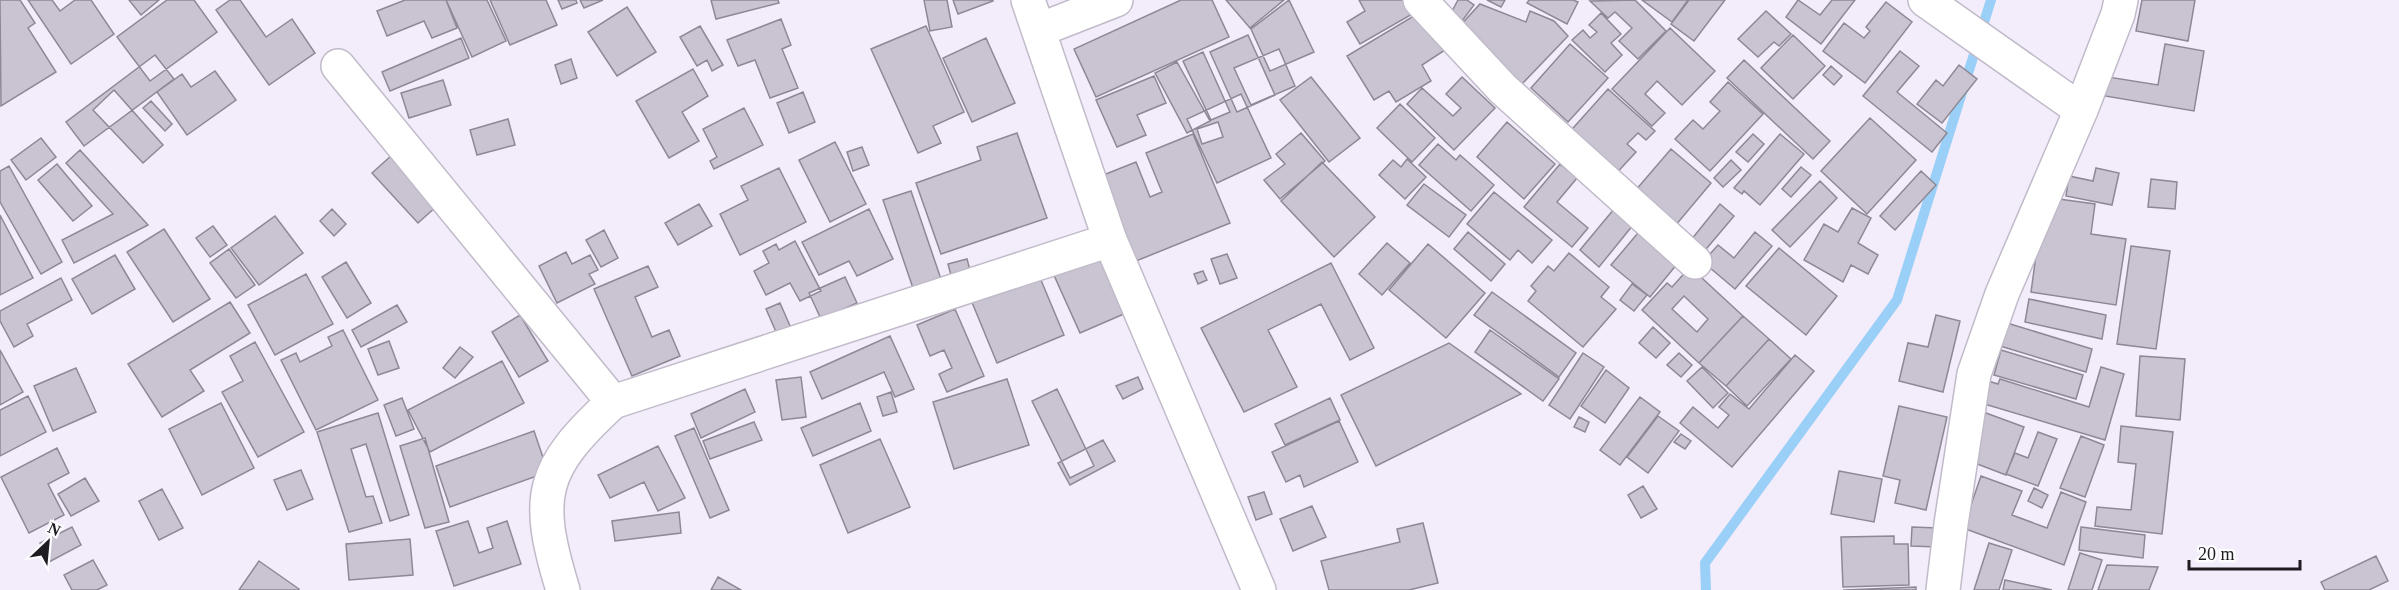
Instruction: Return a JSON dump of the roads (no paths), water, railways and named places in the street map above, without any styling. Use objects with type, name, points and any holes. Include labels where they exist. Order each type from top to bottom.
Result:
[{"type":"street","points":[[1116,0],[1033,15],[1110,240],[1259,590]]},
{"type":"street","points":[[1420,0],[1503,89],[1695,262]]},
{"type":"street","points":[[1925,0],[2081,110]]},
{"type":"street","points":[[1943,590],[1955,490],[1974,374],[2002,294],[2081,110],[2118,14],[2121,0]]},
{"type":"street","points":[[338,66],[613,402]]},
{"type":"street","points":[[563,590],[550,548],[545,504],[556,465],[577,435],[613,402],[1110,240]]},
{"type":"waterway","points":[[1706,590],[1705,563],[1897,300],[1991,0]]}]
